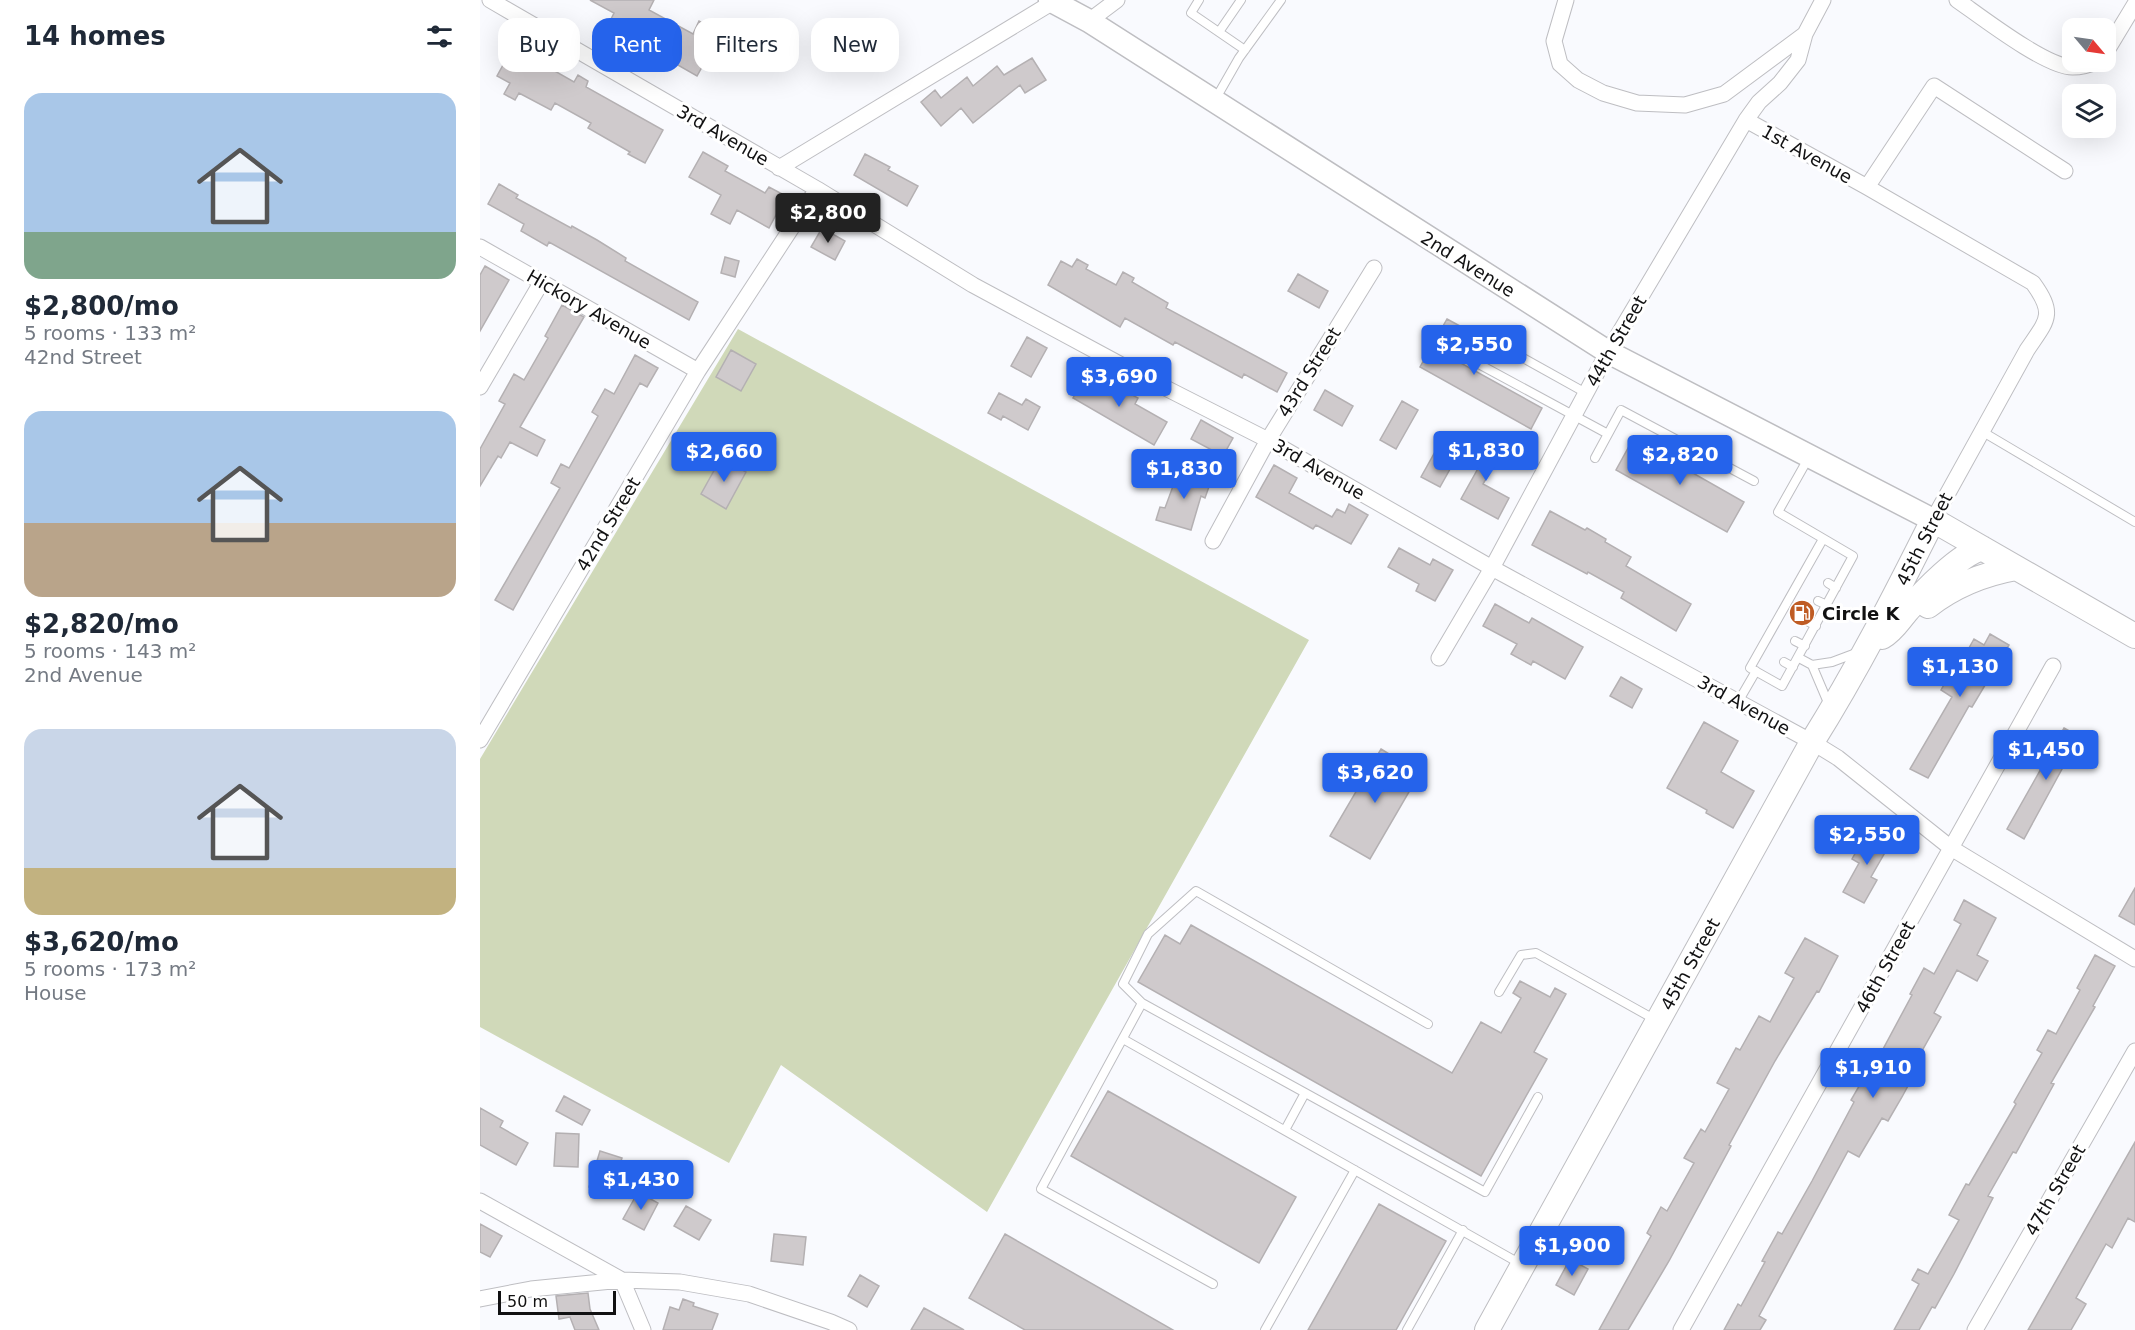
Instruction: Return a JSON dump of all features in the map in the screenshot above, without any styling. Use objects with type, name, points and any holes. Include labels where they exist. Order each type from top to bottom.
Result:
[{"type":"main road","name":"2nd Avenue","points":[[1051,1],[1089,21],[1608,352],[1933,520]]},
{"type":"main road","points":[[1933,520],[2135,636]]},
{"type":"main road","name":"45th Street","points":[[1487,1330],[1812,742],[1867,647],[1933,520]]},
{"type":"main road","points":[[1867,647],[1893,630],[1910,608],[1961,558],[1971,551],[1982,548]]},
{"type":"main road","points":[[1893,630],[1904,628],[1942,595],[1963,583],[1989,573],[2016,568]]},
{"type":"street","name":"3rd Avenue","points":[[490,0],[817,189],[973,285],[1140,375],[1268,440],[1492,568],[1812,742],[1838,758],[1951,848],[2135,959]]},
{"type":"street","points":[[1089,21],[1117,0]]},
{"type":"street","points":[[1566,0],[1554,40],[1560,64],[1578,80],[1603,93],[1637,103],[1685,105],[1724,94],[1805,34]]},
{"type":"street","name":"44th Street","points":[[1438,658],[1492,568],[1608,352],[1746,120],[1759,102],[1780,83],[1798,60],[1805,34],[1823,0]]},
{"type":"street","points":[[1957,0],[2023,46],[2062,65]]},
{"type":"street","points":[[779,168],[1051,1]]},
{"type":"street","points":[[2116,35],[2135,4]]},
{"type":"street","points":[[1867,187],[1934,86],[2065,171]]},
{"type":"street","name":"1st Avenue","points":[[1746,120],[1867,187]]},
{"type":"street","name":"45th Street","points":[[1867,187],[2033,283],[2044,299],[2048,311],[2042,328],[1933,520]]},
{"type":"street","name":"42nd Street","points":[[480,740],[698,371],[817,189]]},
{"type":"street","name":"Hickory Avenue","points":[[480,246],[698,371]]},
{"type":"street","name":"43rd Street","points":[[1213,542],[1268,440],[1374,268]]},
{"type":"street","points":[[480,387],[541,283]]},
{"type":"street","name":"46th Street","points":[[1681,1330],[2053,666]]},
{"type":"street","name":"47th Street","points":[[1975,1330],[2135,1051]]},
{"type":"street","points":[[480,1201],[622,1280],[643,1330]]},
{"type":"street","points":[[480,1299],[531,1289],[622,1280],[680,1282],[749,1294],[849,1330]]},
{"type":"lane","points":[[1199,0],[1191,13],[1245,50]]},
{"type":"lane","points":[[1219,32],[1241,0]]},
{"type":"lane","points":[[1214,101],[1245,50],[1281,0]]},
{"type":"lane","points":[[1586,393],[1489,339],[1475,362],[1608,434]]},
{"type":"lane","points":[[1595,458],[1622,410],[1754,481]]},
{"type":"lane","points":[[1983,432],[2135,522]]},
{"type":"lane","points":[[1809,456],[1778,512],[1853,556],[1840,571],[1836,588],[1782,686],[1750,668],[1823,539]]},
{"type":"lane","points":[[1814,555],[1823,561]]},
{"type":"lane","points":[[1805,570],[1815,576]]},
{"type":"lane","points":[[1827,583],[1836,588]]},
{"type":"lane","points":[[1795,588],[1804,593]]},
{"type":"lane","points":[[1818,601],[1827,605]]},
{"type":"lane","points":[[1784,608],[1792,613]]},
{"type":"lane","points":[[1807,621],[1816,626]]},
{"type":"lane","points":[[1773,628],[1782,633]]},
{"type":"lane","points":[[1795,641],[1805,646]]},
{"type":"lane","points":[[1812,666],[1852,655],[1867,647]]},
{"type":"lane","points":[[1761,649],[1769,653]]},
{"type":"lane","points":[[1798,658],[1812,666],[1831,712]]},
{"type":"lane","points":[[1784,662],[1793,667]]},
{"type":"lane","points":[[1738,702],[1756,671]]},
{"type":"lane","points":[[1428,1024],[1196,891],[1148,934],[1123,984],[1142,1003],[1485,1192],[1538,1097]]},
{"type":"lane","points":[[1499,992],[1521,955],[1536,953],[1658,1021]]},
{"type":"lane","points":[[1142,1003],[1041,1189],[1213,1284]]},
{"type":"lane","points":[[1123,1039],[1523,1265]]},
{"type":"lane","points":[[1285,1130],[1305,1093]]},
{"type":"lane","points":[[1265,1330],[1355,1170]]},
{"type":"lane","points":[[1407,1330],[1463,1230]]},
{"type":"green space","points":[[738,329],[1309,640],[987,1212],[781,1065],[729,1163],[480,1027],[480,759]]},
{"type":"building","points":[[590,0],[654,0],[649,10],[664,18],[612,18],[614,13]]},
{"type":"building","points":[[682,28],[693,34],[694,32],[694,72],[699,72],[697,76],[682,67]]},
{"type":"building","points":[[1032,58],[1046,80],[1025,93],[1020,85],[973,123],[961,108],[941,126],[921,102],[935,90],[941,98],[967,77],[973,86],[997,66],[1004,75]]},
{"type":"building","points":[[499,72],[556,72],[574,82],[578,75],[588,81],[586,87],[663,130],[645,163],[588,128],[591,123],[555,103],[551,110],[519,93],[515,100],[504,94],[510,83],[497,76]]},
{"type":"building","points":[[703,152],[728,166],[725,171],[765,193],[769,187],[786,196],[769,228],[737,210],[730,224],[711,214],[721,195],[689,177]]},
{"type":"building","points":[[865,154],[890,167],[888,170],[918,186],[907,206],[854,175]]},
{"type":"building","points":[[499,184],[518,195],[516,198],[597,240],[626,258],[625,261],[698,302],[689,320],[549,242],[547,246],[521,231],[524,224],[488,204]]},
{"type":"building","points":[[822,228],[845,241],[835,260],[811,247]]},
{"type":"building","points":[[725,257],[739,261],[735,277],[721,273]]},
{"type":"building","points":[[1077,259],[1088,265],[1086,269],[1116,285],[1123,272],[1134,278],[1132,282],[1168,303],[1166,308],[1287,373],[1277,392],[1244,374],[1242,378],[1175,342],[1173,345],[1125,318],[1120,327],[1048,285],[1061,261],[1072,267]]},
{"type":"building","points":[[485,266],[509,280],[480,331],[480,275]]},
{"type":"building","points":[[1298,274],[1328,291],[1319,308],[1288,291]]},
{"type":"building","points":[[562,305],[584,317],[520,427],[545,440],[537,456],[510,442],[501,458],[498,456],[480,486],[480,449],[505,404],[499,401],[514,374],[524,380],[548,338],[545,336]]},
{"type":"building","points":[[1447,319],[1473,333],[1457,361],[1542,408],[1531,429],[1420,367]]},
{"type":"building","points":[[1027,337],[1047,348],[1031,377],[1011,366]]},
{"type":"building","points":[[731,350],[756,364],[741,391],[716,377]]},
{"type":"building","points":[[635,355],[658,368],[647,387],[640,383],[513,610],[495,600],[560,488],[551,483],[561,464],[569,468],[598,416],[592,412],[605,389],[614,394]]},
{"type":"building","points":[[1088,371],[1138,398],[1135,404],[1167,422],[1154,445],[1073,398]]},
{"type":"building","points":[[1325,390],[1353,406],[1342,426],[1314,410]]},
{"type":"building","points":[[999,393],[1022,405],[1026,399],[1040,407],[1028,430],[1003,416],[1001,420],[988,413]]},
{"type":"building","points":[[1402,401],[1418,410],[1396,449],[1380,440]]},
{"type":"building","points":[[1201,420],[1233,438],[1223,456],[1191,439]]},
{"type":"building","points":[[1445,434],[1464,444],[1440,487],[1421,477]]},
{"type":"building","points":[[1485,438],[1504,448],[1483,484],[1509,498],[1498,519],[1461,499],[1481,463],[1474,459]]},
{"type":"building","points":[[1633,439],[1744,502],[1727,532],[1616,470]]},
{"type":"building","points":[[721,458],[746,472],[726,509],[701,494]]},
{"type":"building","points":[[1274,465],[1297,478],[1289,493],[1332,517],[1337,509],[1345,513],[1349,504],[1368,515],[1351,544],[1316,525],[1313,529],[1256,497]]},
{"type":"building","points":[[1179,470],[1211,481],[1205,498],[1201,496],[1191,530],[1156,520],[1160,507],[1165,508]]},
{"type":"building","points":[[1550,511],[1606,539],[1605,542],[1631,557],[1626,566],[1691,604],[1676,631],[1621,598],[1624,592],[1532,545]]},
{"type":"building","points":[[1399,548],[1430,565],[1433,559],[1453,570],[1435,601],[1416,591],[1419,584],[1388,567]]},
{"type":"building","points":[[1495,604],[1529,623],[1532,618],[1583,647],[1565,679],[1533,661],[1531,665],[1511,654],[1517,644],[1483,626]]},
{"type":"building","points":[[1990,634],[2009,645],[1972,707],[1969,706],[1928,778],[1910,769],[1952,697],[1941,690],[1953,669],[1956,671],[1974,639],[1984,645]]},
{"type":"building","points":[[1621,677],[1642,689],[1632,708],[1610,696]]},
{"type":"building","points":[[1704,722],[1738,741],[1721,772],[1754,791],[1733,828],[1706,813],[1707,810],[1667,788]]},
{"type":"building","points":[[2064,728],[2082,738],[2077,747],[2086,753],[2080,765],[2068,758],[2024,839],[2007,829]]},
{"type":"building","points":[[1381,749],[1420,773],[1370,859],[1330,836]]},
{"type":"building","points":[[1869,829],[1891,842],[1871,877],[1877,880],[1864,903],[1843,892],[1859,863],[1852,859]]},
{"type":"building","points":[[2135,888],[2135,925],[2119,916]]},
{"type":"building","points":[[1964,900],[1996,918],[1977,955],[1988,961],[1977,981],[1957,970],[1934,1013],[1941,1017],[1913,1067],[1917,1069],[1902,1097],[1888,1121],[1882,1118],[1859,1157],[1848,1151],[1759,1316],[1766,1320],[1760,1330],[1724,1330],[1738,1304],[1741,1306],[1778,1232],[1782,1234],[1812,1181],[1854,1102],[1851,1100],[1865,1076],[1868,1077],[1924,968],[1934,974],[1961,924],[1954,920]]},
{"type":"building","points":[[1191,925],[1452,1073],[1481,1022],[1501,1033],[1521,998],[1513,993],[1520,981],[1550,997],[1555,988],[1566,994],[1534,1052],[1547,1059],[1481,1176],[1138,982],[1165,935],[1180,944]]},
{"type":"building","points":[[1805,938],[1838,956],[1819,992],[1817,991],[1775,1061],[1669,1261],[1628,1330],[1599,1330],[1651,1236],[1647,1233],[1661,1207],[1667,1211],[1694,1163],[1684,1158],[1701,1129],[1705,1132],[1729,1089],[1717,1083],[1736,1048],[1740,1050],[1759,1016],[1770,1022],[1794,978],[1785,973]]},
{"type":"building","points":[[2095,955],[2115,966],[2093,1006],[2095,1007],[2051,1083],[2054,1084],[2016,1153],[2013,1152],[1988,1196],[1993,1198],[1954,1274],[1935,1308],[1932,1307],[1919,1330],[1894,1330],[1919,1284],[1912,1280],[1918,1269],[1928,1274],[1959,1220],[1949,1215],[2016,1104],[2014,1102],[2042,1053],[2037,1050],[2048,1030],[2056,1034],[2080,990],[2077,988]]},
{"type":"building","points":[[1108,1091],[1296,1197],[1259,1263],[1071,1156]]},
{"type":"building","points":[[564,1096],[590,1110],[582,1125],[556,1111]]},
{"type":"building","points":[[480,1108],[503,1121],[500,1127],[528,1143],[516,1165],[480,1145]]},
{"type":"building","points":[[556,1133],[579,1134],[578,1167],[554,1166]]},
{"type":"building","points":[[2135,1142],[2135,1222],[2128,1218],[2112,1248],[2106,1244],[2076,1298],[2086,1304],[2071,1330],[2028,1330]]},
{"type":"building","points":[[600,1151],[622,1158],[611,1193],[589,1187]]},
{"type":"building","points":[[638,1192],[658,1203],[644,1230],[623,1219]]},
{"type":"building","points":[[1379,1204],[1446,1241],[1396,1330],[1308,1330]]},
{"type":"building","points":[[686,1206],[711,1220],[699,1240],[674,1226]]},
{"type":"building","points":[[480,1224],[502,1236],[490,1257],[480,1252]]},
{"type":"building","points":[[774,1234],[806,1237],[803,1265],[771,1261]]},
{"type":"building","points":[[1005,1234],[1173,1330],[1025,1330],[969,1298]]},
{"type":"building","points":[[1570,1259],[1588,1269],[1574,1295],[1556,1285]]},
{"type":"building","points":[[860,1275],[879,1286],[867,1307],[848,1296]]},
{"type":"building","points":[[588,1293],[590,1309],[599,1330],[575,1330],[570,1317],[559,1319],[556,1296]]},
{"type":"building","points":[[683,1299],[694,1303],[693,1306],[718,1314],[712,1330],[663,1330],[670,1307],[679,1310]]},
{"type":"building","points":[[924,1308],[964,1330],[911,1330]]},
{"type":"place","name":"Circle K","points":[[1802,613]]}]
